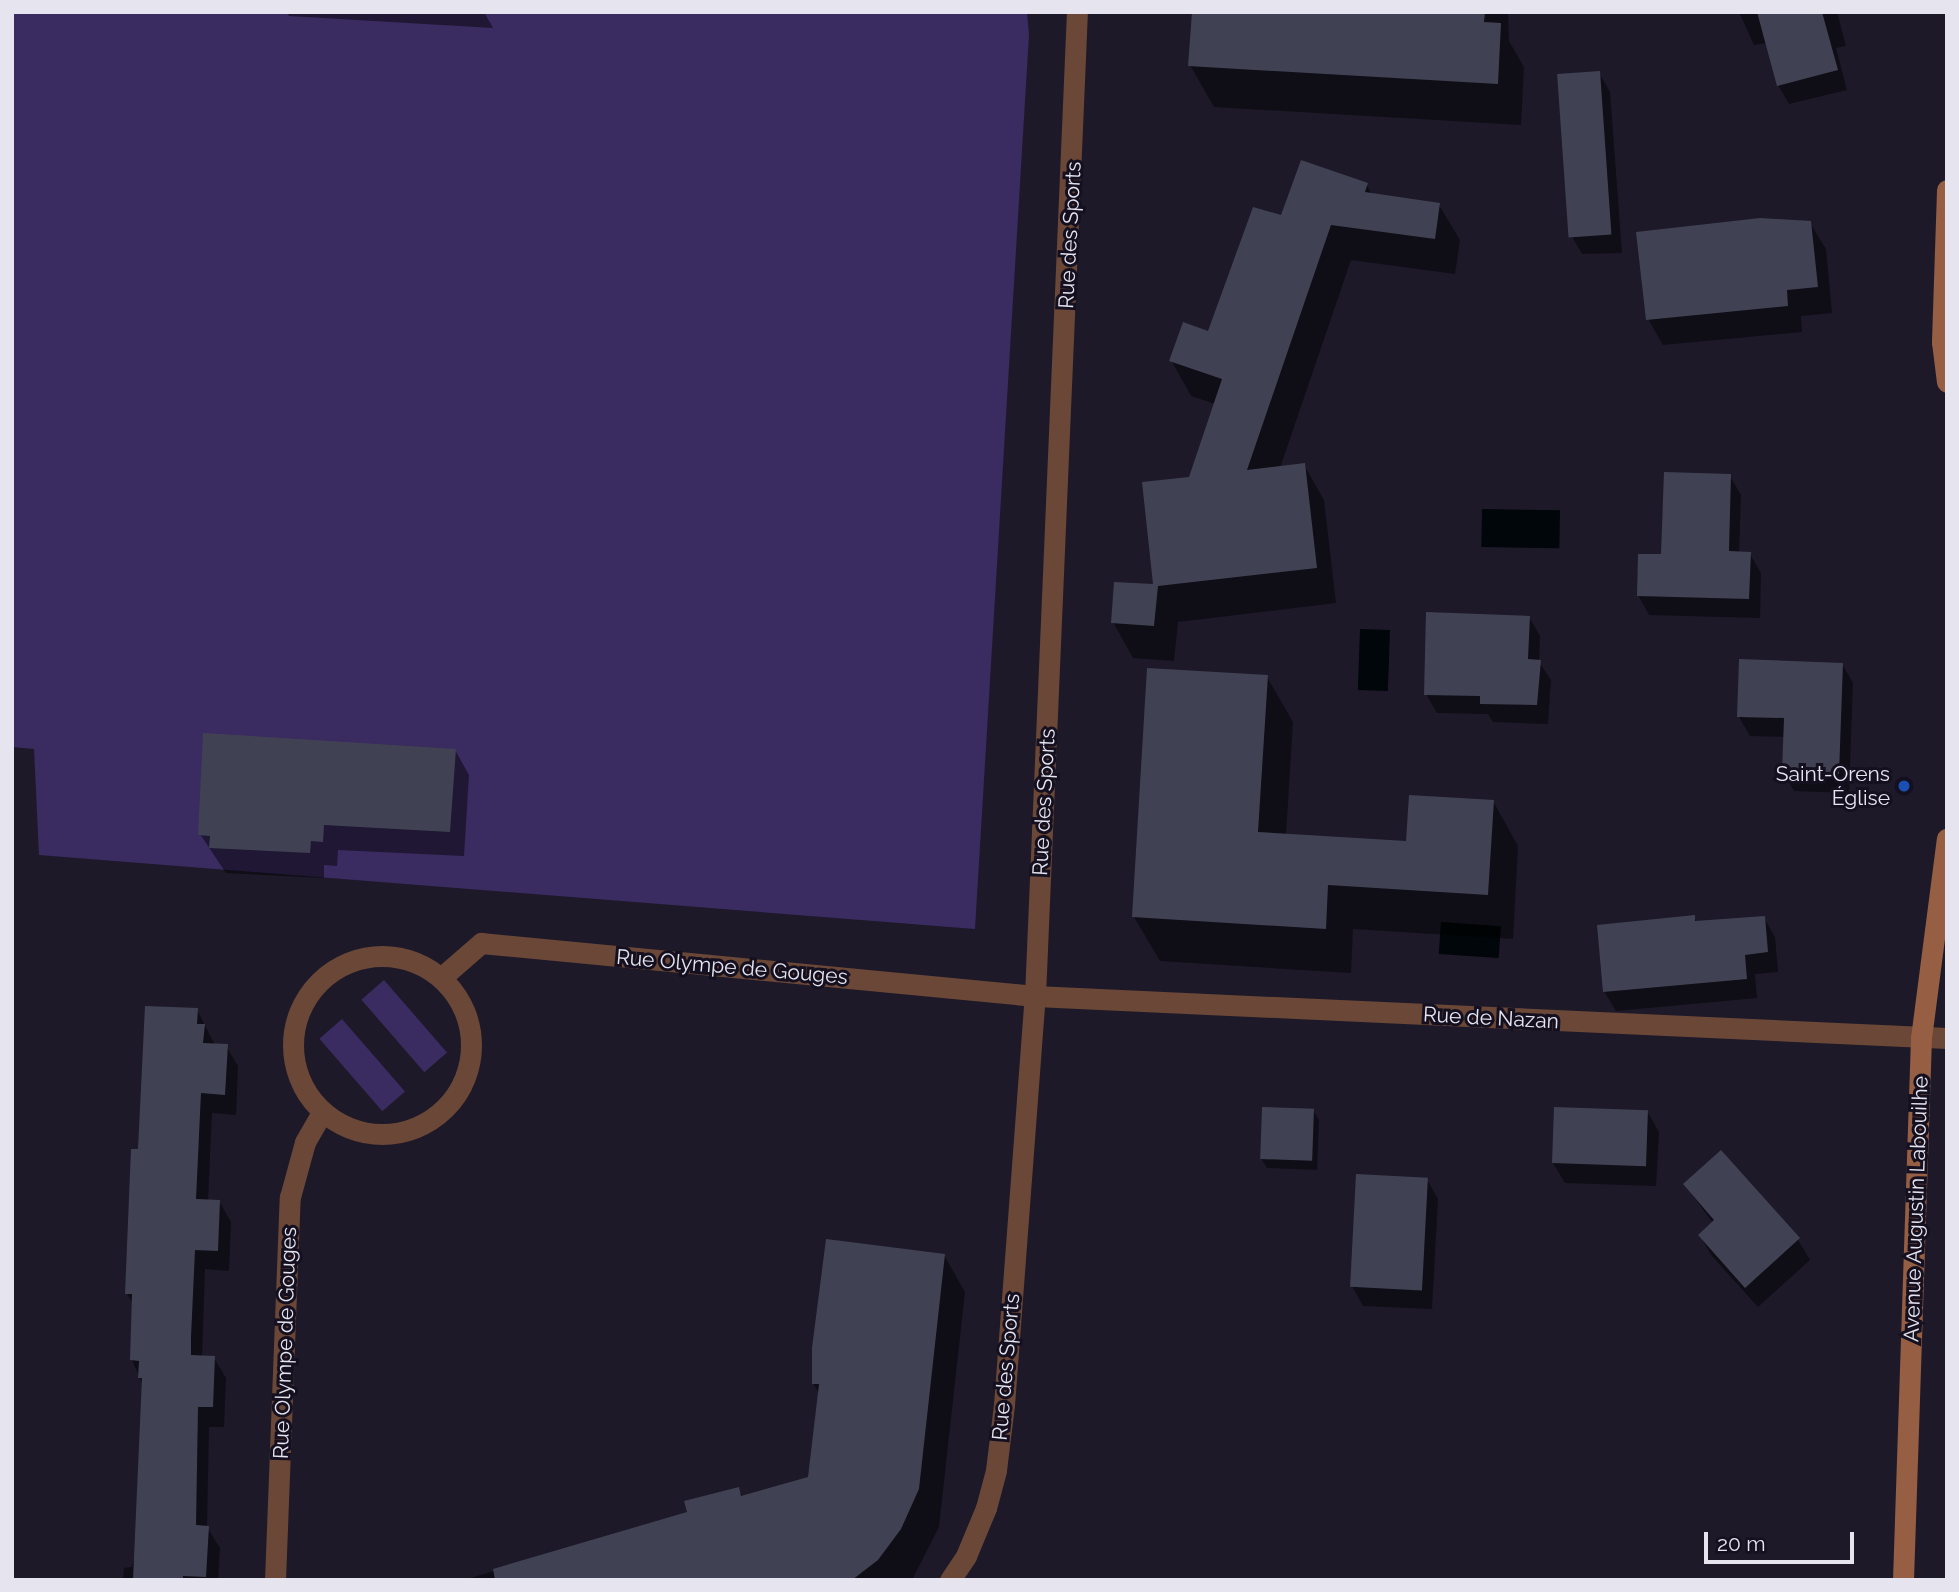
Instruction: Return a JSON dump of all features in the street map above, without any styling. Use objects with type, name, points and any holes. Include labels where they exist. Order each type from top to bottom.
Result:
[{"type":"street","name":"Rue des Sports","points":[[950,1580],[966,1556],[996,1471],[1035,996],[1077,12]]},
{"type":"street","points":[[1947,190],[1942,342],[1947,382]]},
{"type":"street","name":"Avenue Augustin Labouilhe","points":[[1903,1580],[1921,1038],[1947,839]]},
{"type":"street","name":"Rue Olympe de Gouges","points":[[442,977],[481,943],[1035,996]]},
{"type":"street","points":[[396,955],[442,977],[458,997],[472,1046],[468,1071],[457,1094],[439,1114],[393,1134],[355,1130],[322,1112],[305,1093],[295,1069],[296,1018],[307,995],[324,976],[346,962],[370,956],[396,955]]},
{"type":"street","name":"Rue de Nazan","points":[[1035,996],[1947,1038]]},
{"type":"street","name":"Rue Olympe de Gouges","points":[[275,1580],[290,1197],[305,1142],[322,1112]]},
{"type":"shaded area","points":[[12,12],[1027,12],[1029,35],[975,929],[39,855],[34,749],[12,747]]},
{"type":"shaded area","points":[[1482,509],[1560,510],[1559,548],[1481,547]]},
{"type":"shaded area","points":[[1360,629],[1390,630],[1388,691],[1358,690]]},
{"type":"shaded area","points":[[1441,922],[1501,926],[1499,958],[1439,954]]},
{"type":"shaded area","points":[[384,980],[447,1052],[424,1072],[361,1000]]},
{"type":"shaded area","points":[[342,1019],[405,1091],[382,1111],[319,1039]]},
{"type":"building","points":[[1192,12],[1485,12],[1484,22],[1501,23],[1498,84],[1188,66]]},
{"type":"building","points":[[1757,12],[1822,12],[1838,70],[1777,86]]},
{"type":"building","points":[[1600,71],[1611,235],[1569,238],[1557,74]]},
{"type":"building","points":[[1301,160],[1368,183],[1365,192],[1440,203],[1435,239],[1331,225],[1247,470],[1305,463],[1317,568],[1158,586],[1154,626],[1111,623],[1114,582],[1153,584],[1142,482],[1189,477],[1222,379],[1169,361],[1183,322],[1208,331],[1253,207],[1281,215]]},
{"type":"building","points":[[1760,218],[1811,221],[1818,287],[1787,290],[1788,306],[1646,320],[1636,232]]},
{"type":"building","points":[[1664,472],[1731,474],[1729,551],[1751,552],[1749,599],[1637,596],[1638,554],[1661,554]]},
{"type":"building","points":[[1426,612],[1530,616],[1528,659],[1541,660],[1537,705],[1480,704],[1480,696],[1424,695]]},
{"type":"building","points":[[1739,659],[1843,663],[1839,774],[1782,772],[1784,718],[1737,717]]},
{"type":"building","points":[[1147,668],[1268,675],[1258,832],[1406,841],[1409,795],[1494,800],[1488,895],[1328,885],[1326,929],[1132,917]]},
{"type":"building","points":[[203,733],[456,749],[450,832],[324,825],[323,842],[311,841],[310,853],[209,848],[210,836],[198,835]]},
{"type":"building","points":[[1695,915],[1695,921],[1765,916],[1768,952],[1745,955],[1747,979],[1603,992],[1597,925]]},
{"type":"building","points":[[145,1006],[198,1008],[197,1024],[205,1024],[203,1043],[228,1044],[225,1095],[201,1093],[196,1199],[220,1200],[218,1251],[195,1250],[191,1337],[191,1355],[215,1356],[213,1407],[198,1407],[196,1525],[209,1526],[206,1577],[183,1576],[183,1580],[133,1580],[142,1378],[138,1378],[139,1361],[130,1360],[132,1294],[125,1294],[131,1149],[138,1149]]},
{"type":"building","points":[[1262,1107],[1314,1109],[1312,1161],[1260,1159]]},
{"type":"building","points":[[1554,1107],[1648,1110],[1646,1166],[1552,1163]]},
{"type":"building","points":[[1721,1150],[1800,1238],[1745,1288],[1698,1235],[1714,1220],[1683,1184]]},
{"type":"building","points":[[1356,1174],[1428,1178],[1422,1291],[1350,1287]]},
{"type":"building","points":[[826,1239],[945,1254],[919,1489],[901,1529],[878,1560],[852,1580],[495,1580],[493,1569],[687,1512],[684,1501],[739,1487],[741,1496],[808,1477],[819,1384],[812,1384],[812,1348]]},
{"type":"place","name":"Saint-Orens Église","points":[[1904,786]]}]
